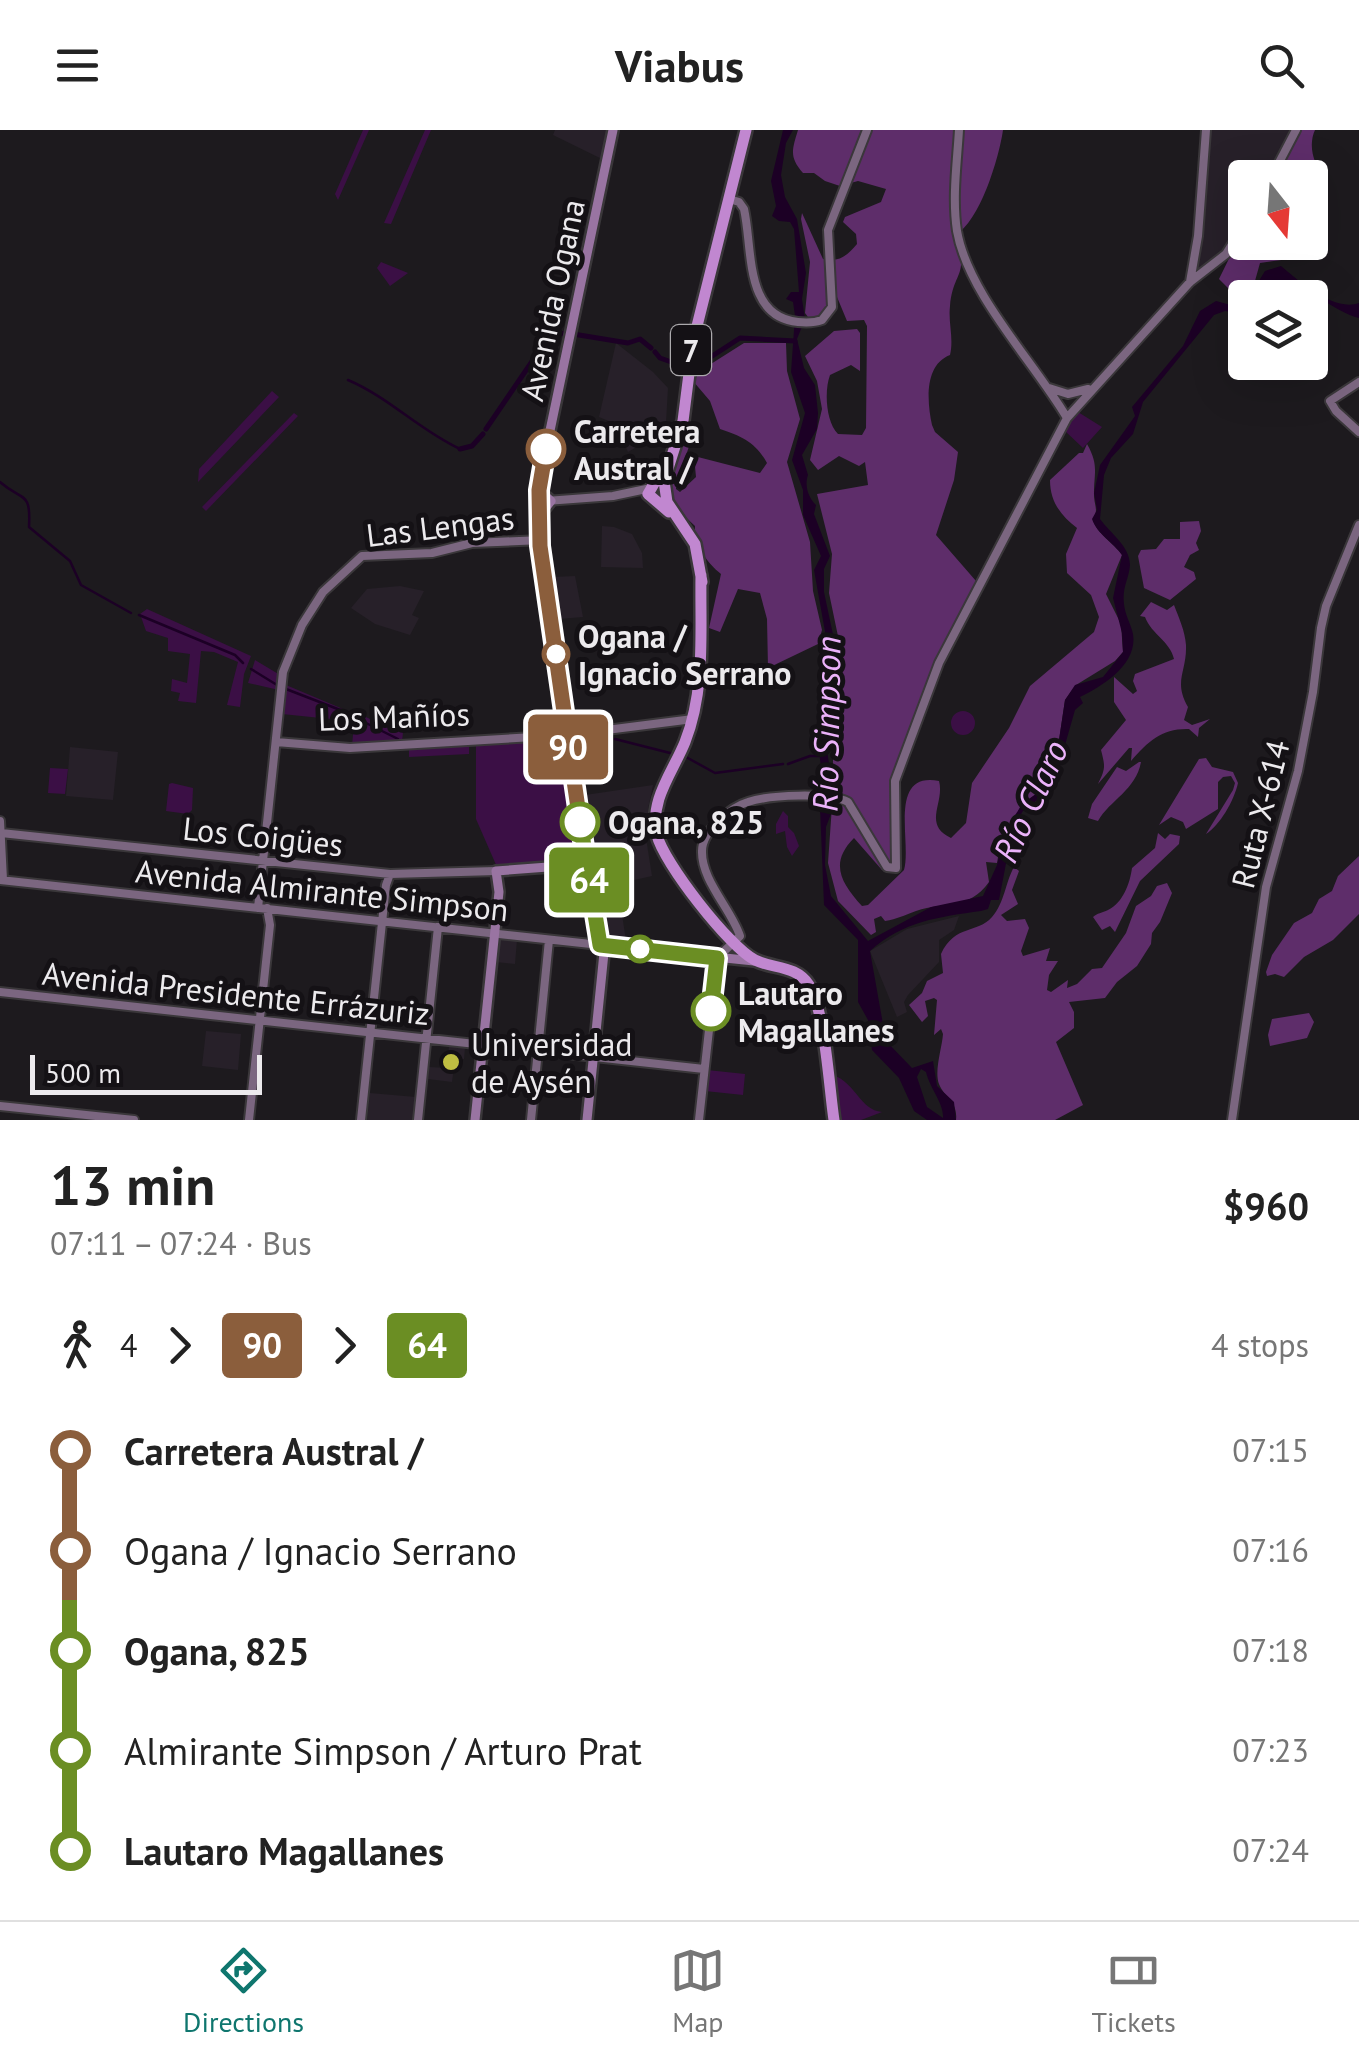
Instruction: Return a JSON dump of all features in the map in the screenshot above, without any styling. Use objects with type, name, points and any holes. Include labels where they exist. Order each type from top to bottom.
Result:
[{"type":"highway","name":"7","points":[[656,493],[683,421],[693,342],[746,130]]},
{"type":"highway","points":[[656,493],[696,544],[701,575],[699,686],[693,718],[656,807],[657,836],[681,880],[735,943],[758,962],[797,973],[808,983],[815,1002],[836,1120]]},
{"type":"main road","name":"Avenida Ogana","points":[[586,1120],[602,945],[540,546],[539,490],[613,130]]},
{"type":"main road","points":[[539,490],[551,501],[540,515]]},
{"type":"main road","name":"Los Coigües","points":[[496,871],[588,863]]},
{"type":"main road","points":[[474,1120],[499,892],[496,871]]},
{"type":"main road","name":"Avenida Almirante Simpson","points":[[602,945],[758,962]]},
{"type":"street","points":[[729,199],[739,202],[745,211],[762,303],[784,320],[822,320],[831,312],[828,230],[867,130]]},
{"type":"street","points":[[959,130],[955,206],[964,255],[984,296],[1067,418]]},
{"type":"street","points":[[1190,282],[1198,236],[1206,130]]},
{"type":"street","points":[[1280,160],[1296,130]]},
{"type":"street","points":[[698,1120],[717,958],[735,943],[739,932],[704,864],[703,843],[713,828],[745,802],[840,798],[850,804],[887,867],[896,868],[894,785],[921,704],[938,664],[1067,418],[1190,282],[1228,251]]},
{"type":"street","points":[[1359,382],[1330,401],[1359,432]]},
{"type":"street","points":[[1050,388],[1068,394],[1092,387]]},
{"type":"street","points":[[539,502],[656,493]]},
{"type":"street","name":"Ruta X-614","points":[[1232,1120],[1266,887],[1298,771],[1321,628],[1359,525]]},
{"type":"street","name":"Las Lengas","points":[[249,1120],[270,922],[263,908],[263,861],[283,672],[302,625],[323,592],[354,560],[367,555],[451,551],[472,543],[542,540]]},
{"type":"street","name":"Los Mañíos","points":[[276,742],[350,748],[569,734],[693,718]]},
{"type":"street","points":[[0,821],[1,880]]},
{"type":"street","name":"Los Coigües","points":[[1,833],[393,874],[496,871]]},
{"type":"street","points":[[362,1120],[386,885],[393,874]]},
{"type":"street","name":"Avenida Almirante Simpson","points":[[1,880],[602,945]]},
{"type":"street","points":[[418,1120],[438,927]]},
{"type":"street","points":[[531,1120],[550,940]]},
{"type":"street","name":"Avenida Presidente Errázuriz","points":[[0,992],[704,1069]]},
{"type":"street","points":[[0,1106],[134,1120]]},
{"type":"shaded area","points":[[363,130],[369,130],[338,200],[335,194]]},
{"type":"shaded area","points":[[425,130],[431,130],[391,224],[384,223]]},
{"type":"shaded area","points":[[555,130],[610,130],[604,160],[553,135]]},
{"type":"shaded area","points":[[798,130],[1003,130],[993,172],[980,203],[955,235],[961,267],[950,306],[950,355],[936,367],[929,385],[935,432],[958,452],[954,480],[936,535],[976,581],[975,589],[934,662],[894,780],[896,859],[882,870],[854,838],[842,856],[844,881],[862,906],[868,905],[904,870],[905,812],[913,787],[923,781],[939,781],[936,820],[942,832],[951,838],[966,823],[972,783],[1009,728],[1030,686],[1094,632],[1099,617],[1091,595],[1067,573],[1066,554],[1077,528],[1057,507],[1050,480],[1083,453],[1087,444],[1095,469],[1093,520],[1122,555],[1106,594],[1121,624],[1123,652],[1076,685],[1065,700],[1056,760],[1042,776],[1036,794],[1022,804],[1000,846],[997,863],[986,862],[989,882],[973,897],[956,904],[885,921],[881,916],[874,919],[876,932],[871,935],[838,901],[828,863],[833,791],[833,674],[839,641],[829,593],[832,554],[817,494],[868,485],[865,462],[859,466],[839,456],[818,470],[810,460],[822,409],[817,381],[805,356],[834,331],[857,329],[860,333],[860,371],[851,365],[830,375],[827,398],[831,422],[838,434],[862,435],[866,428],[867,326],[864,320],[847,321],[837,297],[828,314],[811,321],[805,313],[810,262],[801,219],[802,213],[823,259],[838,259],[857,244],[856,234],[843,222],[845,217],[881,202],[886,189],[858,181],[840,186],[814,173],[803,173],[793,153]]},
{"type":"shaded area","points":[[1209,130],[1292,130],[1275,160],[1228,160],[1228,249],[1194,277]]},
{"type":"shaded area","points":[[1298,130],[1315,130],[1315,160],[1282,160]]},
{"type":"shaded area","points":[[1228,260],[1282,260],[1260,263],[1255,280],[1228,280],[1228,288],[1219,279]]},
{"type":"shaded area","points":[[381,262],[408,273],[390,286],[377,268]]},
{"type":"shaded area","points":[[616,343],[668,388],[665,440],[652,438],[628,452],[623,441],[628,429],[599,417]]},
{"type":"shaded area","points":[[744,343],[786,343],[787,371],[800,419],[787,462],[810,542],[813,591],[822,630],[818,644],[768,668],[767,619],[760,593],[738,589],[720,632],[709,628],[721,574],[702,553],[695,526],[679,511],[667,489],[677,446],[686,437],[691,438],[677,483],[680,492],[696,477],[694,456],[760,473],[767,463],[748,441],[720,429],[710,401],[693,381],[703,369]]},
{"type":"shaded area","points":[[272,391],[279,397],[198,482],[199,469]]},
{"type":"shaded area","points":[[1078,412],[1102,427],[1083,448],[1065,431]]},
{"type":"shaded area","points":[[294,413],[298,416],[206,511],[202,507]]},
{"type":"shaded area","points":[[1199,521],[1199,550],[1190,555],[1184,567],[1194,572],[1196,579],[1170,600],[1144,588],[1138,556],[1141,550],[1156,549],[1164,539],[1180,539],[1180,522]]},
{"type":"shaded area","points":[[602,526],[632,534],[642,553],[643,568],[601,567]]},
{"type":"shaded area","points":[[575,576],[583,617],[559,619],[553,577]]},
{"type":"shaded area","points":[[400,586],[424,591],[412,615],[419,618],[410,635],[375,624],[351,608],[367,589]]},
{"type":"shaded area","points":[[1151,602],[1167,610],[1174,605],[1183,630],[1186,654],[1181,683],[1188,707],[1184,720],[1192,725],[1210,719],[1199,728],[1198,737],[1189,729],[1164,733],[1131,761],[1129,748],[1098,784],[1104,767],[1101,750],[1126,720],[1114,702],[1114,677],[1133,694],[1137,691],[1135,674],[1174,659],[1169,647],[1140,616]]},
{"type":"shaded area","points":[[147,609],[251,656],[244,674],[240,707],[227,705],[238,662],[214,652],[201,651],[196,703],[178,701],[180,693],[171,691],[172,679],[187,683],[190,654],[168,651],[168,638],[146,631],[140,614]]},
{"type":"shaded area","points":[[255,660],[280,675],[279,690],[248,683]]},
{"type":"shaded area","points":[[286,685],[350,712],[350,721],[282,714]]},
{"type":"shaded area","points":[[963,711],[975,723],[963,735],[951,723]]},
{"type":"shaded area","points":[[355,712],[383,725],[404,722],[402,742],[352,746]]},
{"type":"shaded area","points":[[563,740],[582,858],[497,867],[476,819],[476,743]]},
{"type":"shaded area","points":[[469,744],[469,754],[409,757],[409,748]]},
{"type":"shaded area","points":[[70,747],[118,752],[113,800],[66,796]]},
{"type":"shaded area","points":[[1206,758],[1212,767],[1233,772],[1238,783],[1221,819],[1206,834],[1233,790],[1231,776],[1218,782],[1218,809],[1186,829],[1183,822],[1171,817],[1159,825],[1199,759]]},
{"type":"shaded area","points":[[1139,762],[1134,780],[1098,821],[1088,818],[1092,804],[1117,767],[1126,771]]},
{"type":"shaded area","points":[[50,768],[68,769],[65,794],[48,793]]},
{"type":"shaded area","points":[[172,783],[193,788],[192,810],[188,814],[166,811]]},
{"type":"shaded area","points":[[653,785],[648,809],[651,836],[646,838],[652,876],[599,888],[585,795]]},
{"type":"shaded area","points":[[783,811],[799,846],[792,856],[785,831],[776,834]]},
{"type":"shaded area","points":[[1158,833],[1165,839],[1170,834],[1180,836],[1179,844],[1140,881],[1115,932],[1110,926],[1102,930],[1093,917],[1122,898],[1132,868],[1155,848]]},
{"type":"shaded area","points":[[1359,856],[1359,914],[1333,940],[1304,957],[1284,977],[1267,976],[1272,955],[1294,923],[1312,913],[1319,899],[1332,891],[1338,876]]},
{"type":"shaded area","points":[[1014,867],[1019,871],[1012,890],[1018,904],[1001,915],[1007,921],[1025,919],[1029,928],[1021,951],[1023,956],[1050,948],[1046,961],[1058,961],[1049,975],[1047,990],[1051,992],[1068,980],[1067,988],[1077,984],[1092,969],[1102,968],[1126,933],[1136,906],[1151,896],[1157,886],[1167,883],[1172,893],[1152,933],[1151,944],[1137,966],[1105,998],[1069,1002],[1074,1012],[1074,1028],[1056,1042],[1083,1105],[1055,1120],[956,1120],[955,1108],[938,1079],[943,1034],[941,1029],[934,1035],[937,1000],[925,1001],[928,1016],[922,1022],[909,1005],[922,993],[927,981],[943,973],[941,954],[947,944],[992,917]]},
{"type":"shaded area","points":[[604,912],[622,914],[626,941],[609,940]]},
{"type":"shaded area","points":[[959,916],[954,930],[939,940],[939,962],[908,995],[904,1002],[907,1012],[897,1017],[870,951],[907,929]]},
{"type":"shaded area","points":[[498,938],[517,940],[515,964],[496,962]]},
{"type":"shaded area","points":[[1309,1013],[1314,1022],[1307,1038],[1270,1046],[1272,1019]]},
{"type":"shaded area","points":[[206,1031],[241,1034],[238,1070],[202,1066]]},
{"type":"shaded area","name":"Universidad de Aysén","points":[[449,1046],[465,1048],[464,1059],[455,1059],[452,1082],[428,1079],[429,1067],[447,1068]]},
{"type":"shaded area","points":[[707,1070],[745,1074],[743,1095],[705,1091]]},
{"type":"shaded area","points":[[833,1075],[868,1106],[882,1112],[861,1120],[842,1120]]},
{"type":"shaded area","points":[[370,1093],[416,1097],[413,1120],[367,1120]]},
{"type":"water","points":[[783,130],[793,130],[786,143],[781,175],[785,197],[797,219],[806,273],[802,299],[805,319],[797,339],[804,368],[815,385],[818,413],[817,429],[802,455],[808,492],[816,505],[814,514],[830,556],[824,569],[824,592],[835,644],[826,682],[829,711],[825,737],[831,814],[826,827],[825,865],[831,896],[868,941],[931,907],[983,896],[997,865],[1005,832],[1022,804],[1036,794],[1042,776],[1056,760],[1065,700],[1075,685],[1103,677],[1123,652],[1113,598],[1122,555],[1092,519],[1097,510],[1094,493],[1100,465],[1135,416],[1132,407],[1183,346],[1200,311],[1216,301],[1228,304],[1228,311],[1214,315],[1143,402],[1133,434],[1111,458],[1104,475],[1100,519],[1129,558],[1124,598],[1133,645],[1117,673],[1080,697],[1083,703],[1075,710],[1059,766],[1045,794],[1023,811],[1013,827],[999,900],[991,900],[988,909],[909,927],[870,951],[886,1041],[912,1068],[933,1061],[937,1086],[954,1102],[956,1120],[927,1120],[914,1111],[899,1078],[872,1050],[868,1020],[858,1002],[858,940],[824,905],[817,799],[822,781],[822,670],[829,654],[814,570],[821,556],[803,515],[803,490],[792,460],[805,413],[791,372],[795,316],[793,302],[786,299],[791,292],[799,292],[794,229],[790,222],[772,216],[776,206],[771,181]],"holes":[[[921,1069],[941,1107],[943,1118],[927,1107],[917,1077]]]},
{"type":"water","points":[[1281,266],[1298,280],[1259,280],[1265,271]]},
{"type":"water","points":[[1328,299],[1349,305],[1359,303],[1359,318],[1349,315],[1328,303]]},
{"type":"waterway","points":[[486,429],[550,335],[567,333]]},
{"type":"waterway","points":[[573,334],[628,343],[640,339],[651,348]]},
{"type":"waterway","points":[[692,358],[703,362],[740,338],[795,341]]},
{"type":"waterway","points":[[655,352],[677,364],[687,360]]},
{"type":"waterway","points":[[348,380],[460,449]]},
{"type":"waterway","points":[[460,449],[472,446],[483,434]]},
{"type":"waterway","points":[[0,482],[24,498],[29,507],[29,527],[70,561],[81,585],[131,613]]},
{"type":"waterway","points":[[139,615],[235,655],[243,663]]},
{"type":"waterway","points":[[251,669],[277,685]]},
{"type":"waterway","points":[[286,689],[348,713]]},
{"type":"waterway","points":[[354,717],[398,739]]},
{"type":"waterway","points":[[615,739],[674,754]]},
{"type":"waterway","name":"Río Simpson","points":[[788,764],[820,756]]},
{"type":"waterway","points":[[686,757],[715,773],[783,764]]},
{"type":"bus line","name":"90","points":[[546,449],[539,490],[540,546],[580,822]]},
{"type":"bus line","name":"64","points":[[580,822],[600,945],[717,958],[711,1011]]},
{"type":"place","name":"Carretera Austral /","points":[[546,449]]},
{"type":"place","name":"Ogana / Ignacio Serrano","points":[[556,654]]},
{"type":"place","name":"Ogana, 825","points":[[580,822]]},
{"type":"place","name":"Lautaro Magallanes","points":[[711,1011]]},
{"type":"place","name":"Universidad de Aysén","points":[[451,1062]]},
{"type":"water label","name":"Río Claro","points":[[1030,801]]}]
